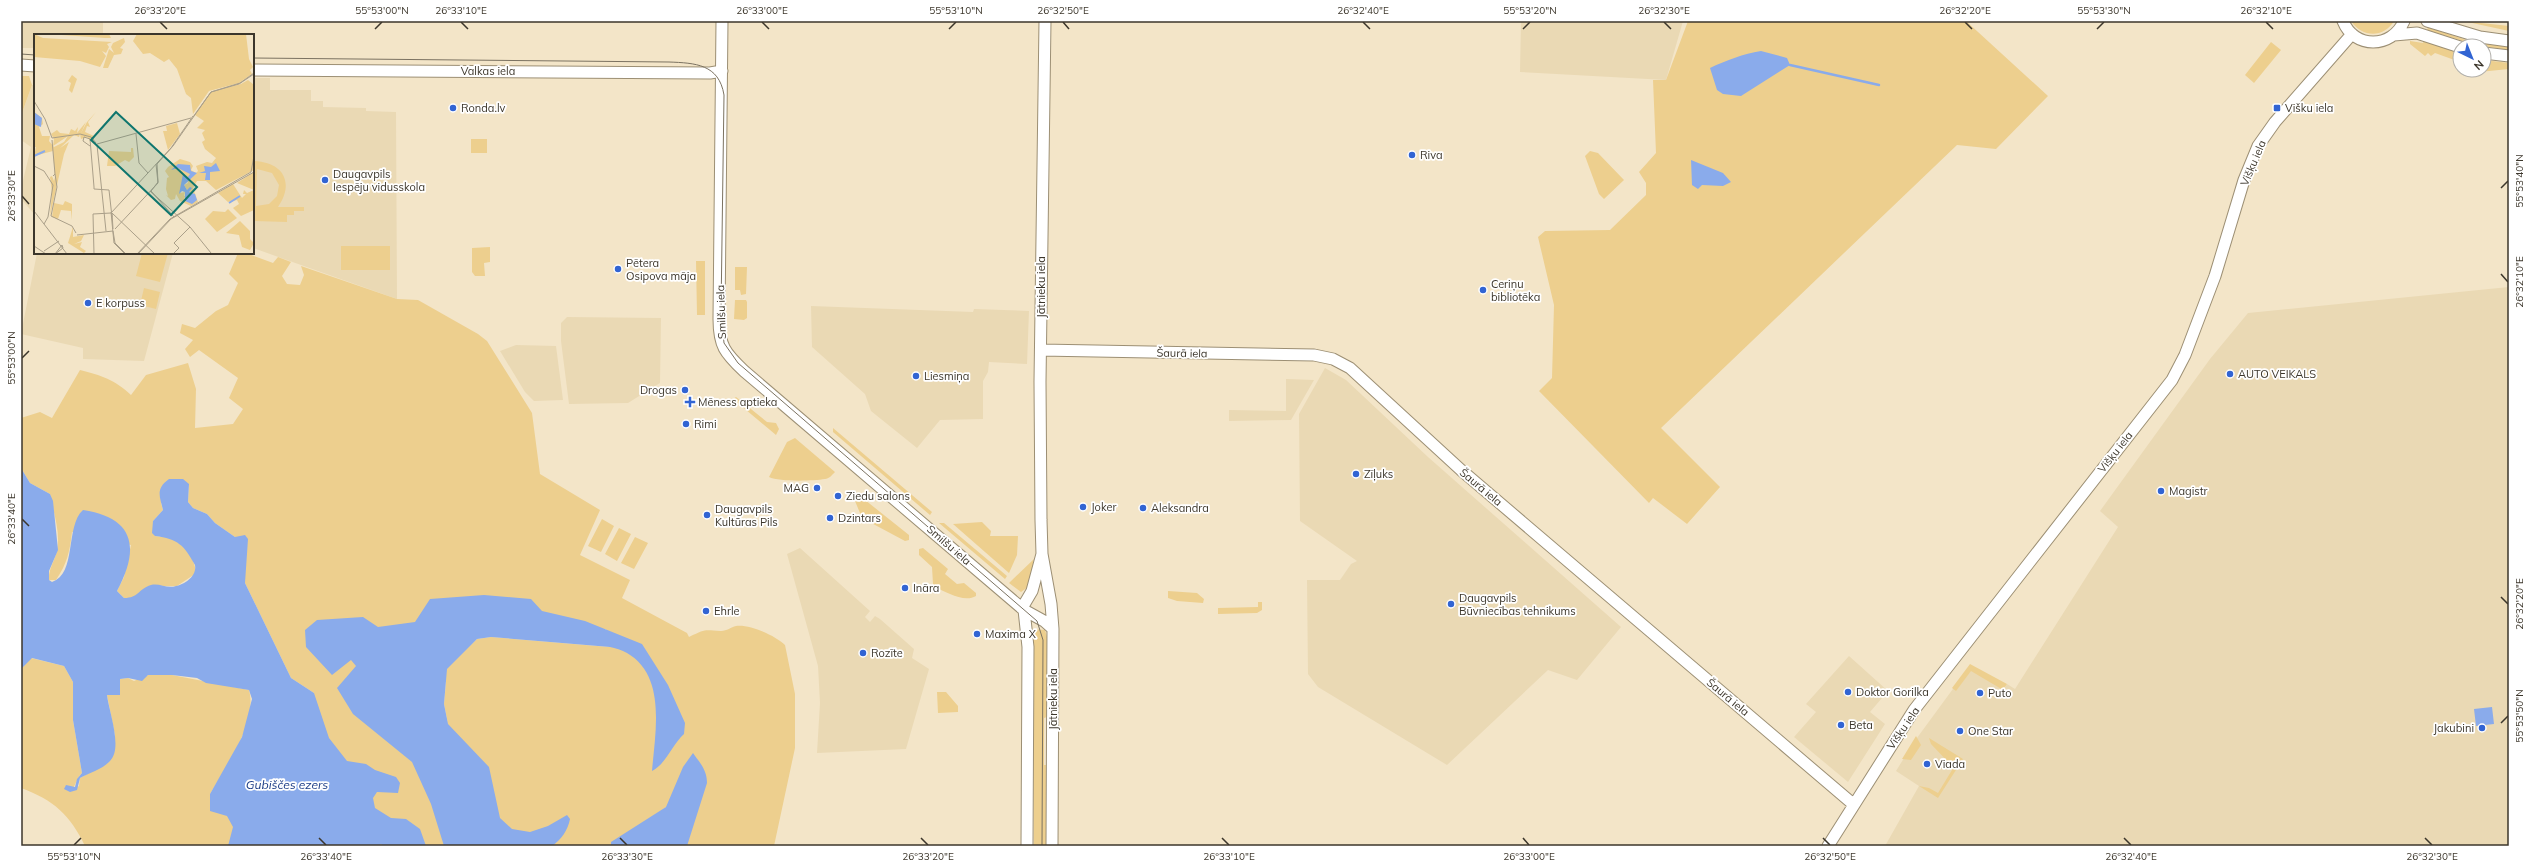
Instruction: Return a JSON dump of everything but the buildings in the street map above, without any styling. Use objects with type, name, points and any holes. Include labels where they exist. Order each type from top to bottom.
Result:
[{"type":"street","name":"Smilšu iela","points":[[722,21],[719,333],[724,351],[744,371],[1023,609],[1044,621],[1053,629]]},
{"type":"street","name":"Jātnieku iela","points":[[1045,21],[1041,350],[1042,554],[1050,597],[1053,629],[1052,846]]},
{"type":"street","points":[[2343,21],[2352,34],[2364,41],[2374,43],[2394,35],[2417,33],[2452,44]]},
{"type":"street","points":[[2394,35],[2404,21]]},
{"type":"street","points":[[2427,21],[2475,36],[2509,41]]},
{"type":"street","name":"Višķu iela","points":[[1828,846],[1853,804],[1914,710],[2172,380],[2185,355],[2215,276],[2244,180],[2258,146],[2274,122],[2352,34]]},
{"type":"street","points":[[2492,54],[2509,56]]},
{"type":"street","points":[[21,66],[34,66]]},
{"type":"street","name":"Valkas iela","points":[[254,70],[710,73],[722,71]]},
{"type":"street","name":"Šaurā iela","points":[[1041,350],[1314,355],[1333,359],[1350,368],[1461,470],[1853,804]]},
{"type":"street","name":"Jātnieku iela","points":[[1023,609],[1032,591],[1042,554]]},
{"type":"street","points":[[1023,609],[1028,647],[1027,846]]},
{"type":"shaded area","points":[[21,21],[103,21],[103,34],[34,34],[34,48],[21,48]]},
{"type":"shaded area","points":[[1521,21],[1683,21],[1666,80],[1520,72]]},
{"type":"shaded area","points":[[1688,21],[1966,21],[2048,96],[1996,149],[1957,145],[1661,428],[1720,487],[1687,524],[1653,498],[1649,503],[1539,391],[1552,378],[1554,305],[1538,237],[1545,231],[1610,230],[1646,195],[1646,183],[1639,172],[1656,153],[1653,80],[1666,80]]},
{"type":"shaded area","points":[[2351,21],[2394,21],[2385,31],[2373,34],[2361,31]]},
{"type":"shaded area","points":[[2463,21],[2509,26],[2509,31]]},
{"type":"shaded area","points":[[2428,27],[2460,38],[2453,38],[2427,30]]},
{"type":"shaded area","points":[[2424,40],[2452,51],[2452,59],[2435,53],[2431,56],[2428,53],[2425,56],[2410,44],[2410,41],[2423,43]]},
{"type":"shaded area","points":[[2271,42],[2281,50],[2254,83],[2245,75]]},
{"type":"shaded area","points":[[2492,44],[2509,47],[2509,50],[2492,47]]},
{"type":"shaded area","points":[[2492,61],[2509,63],[2509,69],[2492,71]]},
{"type":"shaded area","points":[[21,76],[29,76],[32,85],[22,113]]},
{"type":"shaded area","name":"Daugavpils Iespēju vidusskola","points":[[254,78],[270,78],[270,90],[311,90],[311,101],[323,101],[323,107],[366,108],[366,111],[396,112],[397,299],[254,248]]},
{"type":"shaded area","points":[[32,85],[34,85],[34,214],[21,199],[21,189],[31,147],[21,140],[21,116]]},
{"type":"shaded area","points":[[471,139],[487,139],[487,153],[471,153]]},
{"type":"shaded area","points":[[1590,151],[1598,153],[1624,180],[1604,199],[1599,194],[1585,156]]},
{"type":"shaded area","points":[[254,161],[272,165],[279,169],[283,175],[285,189],[283,198],[278,207],[304,207],[304,211],[294,211],[294,215],[287,215],[287,222],[254,221]],"holes":[[[257,169],[272,173],[279,185],[277,196],[269,204],[256,206]]]},
{"type":"shaded area","points":[[341,246],[390,246],[390,270],[341,270]]},
{"type":"shaded area","points":[[490,247],[490,262],[484,263],[485,276],[475,276],[472,272],[472,248]]},
{"type":"shaded area","points":[[37,254],[173,254],[144,361],[83,359],[83,348],[21,334]]},
{"type":"shaded area","points":[[142,254],[168,254],[160,282],[136,276]]},
{"type":"shaded area","points":[[238,254],[249,254],[273,263],[278,257],[291,262],[282,276],[287,284],[300,285],[304,275],[301,266],[397,299],[418,300],[478,334],[487,341],[532,413],[540,474],[600,510],[580,555],[630,580],[622,598],[687,633],[689,637],[707,630],[723,631],[736,626],[742,626],[762,631],[776,638],[785,645],[795,694],[795,748],[774,846],[667,846],[666,807],[632,833],[650,846],[85,846],[67,817],[60,810],[52,803],[21,788],[21,669],[31,658],[64,666],[73,682],[73,720],[82,773],[70,792],[79,786],[80,778],[109,762],[115,735],[107,695],[120,679],[128,678],[134,681],[148,675],[172,675],[249,690],[251,703],[245,730],[232,758],[210,794],[312,743],[314,693],[291,678],[245,583],[235,537],[215,523],[207,514],[193,508],[188,502],[189,484],[161,503],[163,510],[153,521],[155,536],[168,537],[176,540],[189,553],[194,564],[195,574],[177,586],[154,586],[145,589],[133,598],[124,598],[117,591],[124,577],[131,545],[72,532],[69,551],[63,568],[56,580],[49,580],[58,543],[56,522],[50,494],[30,483],[21,468],[21,418],[40,412],[52,418],[80,370],[107,379],[119,385],[131,395],[146,375],[188,363],[196,389],[195,428],[233,424],[243,409],[229,398],[238,378],[199,350],[190,357],[185,349],[193,340],[180,333],[182,324],[195,328],[216,311],[228,305],[238,283],[229,274]],"holes":[[[606,629],[609,647],[491,637],[477,639],[437,676],[446,682],[444,704],[448,724],[424,635]]]},
{"type":"shaded area","points":[[696,261],[705,261],[705,315],[697,315]]},
{"type":"shaded area","points":[[735,267],[747,267],[746,294],[741,295],[740,290],[735,290]]},
{"type":"shaded area","points":[[2509,287],[2509,846],[1885,846],[1919,786],[1896,771],[1914,742],[1969,667],[2004,689],[2007,684],[2015,689],[2118,527],[2100,511],[2210,359],[2248,313]]},
{"type":"shaded area","points":[[144,288],[160,292],[156,309],[140,305]]},
{"type":"shaded area","points":[[735,300],[746,300],[747,302],[747,318],[744,320],[734,319]]},
{"type":"shaded area","name":"Liesmiņa","points":[[811,306],[973,312],[974,309],[1029,311],[1027,364],[989,362],[988,372],[983,381],[983,419],[940,420],[917,448],[871,411],[865,394],[812,347]]},
{"type":"shaded area","points":[[567,317],[661,318],[660,383],[628,403],[569,404],[561,341],[561,323]]},
{"type":"shaded area","points":[[516,345],[556,346],[563,400],[534,401],[525,392],[500,351]]},
{"type":"shaded area","name":"Daugavpils Būvniecības tehnikums","points":[[1325,368],[1346,380],[1428,457],[1621,627],[1577,680],[1548,670],[1447,765],[1318,687],[1308,674],[1307,580],[1340,580],[1351,564],[1357,561],[1300,521],[1299,414]]},
{"type":"shaded area","points":[[1286,379],[1314,380],[1291,420],[1229,421],[1229,410],[1286,411]]},
{"type":"shaded area","points":[[736,397],[767,422],[776,423],[779,429],[776,435],[733,399]]},
{"type":"shaded area","points":[[833,428],[932,512],[930,515],[833,432]]},
{"type":"shaded area","points":[[795,438],[835,472],[830,477],[820,480],[796,481],[774,479],[769,477],[787,442]]},
{"type":"shaded area","points":[[855,492],[909,535],[909,540],[905,541],[862,518],[853,496]]},
{"type":"shaded area","points":[[602,519],[614,526],[601,552],[588,546]]},
{"type":"shaded area","points":[[982,522],[991,531],[990,536],[1018,536],[1017,555],[1009,573],[953,524]]},
{"type":"shaded area","points":[[939,523],[944,523],[1007,576],[1005,579]]},
{"type":"shaded area","points":[[619,528],[631,534],[617,561],[605,554]]},
{"type":"shaded area","points":[[635,537],[648,543],[634,569],[621,563]]},
{"type":"shaded area","name":"Rozīte","points":[[800,548],[870,611],[865,617],[870,622],[875,616],[880,619],[914,649],[912,658],[929,669],[906,749],[817,753],[820,703],[818,666],[787,554]]},
{"type":"shaded area","points":[[923,548],[948,569],[945,574],[957,584],[964,583],[976,593],[976,596],[971,598],[961,598],[935,587],[933,584],[932,567],[919,555],[919,549]]},
{"type":"shaded area","points":[[1034,559],[1028,587],[1021,592],[1009,583]]},
{"type":"shaded area","points":[[1168,591],[1197,593],[1204,599],[1203,603],[1177,601],[1168,598]]},
{"type":"shaded area","points":[[1258,602],[1262,602],[1262,610],[1257,613],[1218,614],[1218,608],[1258,607]]},
{"type":"shaded area","points":[[1033,629],[1045,630],[1048,640],[1047,717],[1044,718],[1044,765],[1047,765],[1047,846],[1034,846]]},
{"type":"shaded area","points":[[1849,656],[1888,691],[1870,712],[1885,724],[1848,782],[1794,737],[1816,712],[1806,704]]},
{"type":"shaded area","points":[[1970,664],[2007,684],[2003,690],[1971,671],[1956,691],[1952,688]]},
{"type":"shaded area","points":[[937,692],[946,692],[958,706],[958,712],[938,713]]},
{"type":"shaded area","points":[[1916,736],[1921,745],[1911,760],[1902,759]]},
{"type":"shaded area","points":[[1929,738],[1963,759],[1938,798],[1919,786],[1929,788],[1938,793],[1952,770],[1947,767],[1949,763],[1931,744]]},
{"type":"water","points":[[1761,51],[1787,58],[1790,65],[1741,96],[1723,94],[1717,90],[1710,68],[1735,58]]},
{"type":"water","points":[[1691,160],[1723,173],[1731,182],[1723,186],[1702,185],[1698,189],[1692,185]]},
{"type":"water","name":"Gubiščes ezers","points":[[21,468],[30,483],[50,494],[53,501],[58,550],[49,571],[49,580],[52,582],[60,577],[65,570],[74,527],[83,510],[100,514],[113,520],[123,528],[128,537],[130,549],[129,561],[117,591],[124,598],[133,597],[151,585],[173,587],[190,579],[194,573],[195,565],[184,548],[175,541],[155,536],[152,533],[153,521],[163,510],[160,490],[169,479],[183,479],[189,484],[188,502],[193,508],[207,514],[215,523],[235,537],[245,535],[248,539],[245,583],[291,678],[314,693],[329,738],[347,761],[366,764],[375,770],[396,777],[400,783],[398,793],[377,792],[373,798],[375,808],[391,818],[406,819],[420,829],[426,846],[383,846],[381,844],[379,846],[228,846],[233,827],[227,816],[210,811],[210,794],[242,737],[252,699],[249,690],[206,683],[197,678],[172,675],[148,675],[142,681],[128,678],[120,679],[120,695],[107,695],[114,730],[114,755],[104,766],[80,778],[77,790],[70,792],[64,789],[66,785],[75,787],[77,779],[82,773],[73,720],[73,682],[64,666],[32,658],[21,669]]},
{"type":"water","points":[[484,595],[531,599],[542,611],[585,621],[642,644],[668,685],[685,723],[684,734],[661,764],[652,771],[656,723],[656,706],[653,690],[648,676],[640,663],[627,653],[610,647],[491,637],[477,639],[447,669],[444,704],[448,724],[489,767],[500,818],[512,829],[530,832],[548,826],[567,815],[570,819],[566,831],[552,846],[444,846],[431,804],[412,762],[353,714],[337,688],[356,666],[351,660],[332,675],[306,647],[305,630],[317,620],[363,617],[378,627],[415,622],[430,599]]},
{"type":"water","points":[[2492,707],[2494,724],[2476,726],[2474,709]]},
{"type":"water","points":[[693,753],[701,763],[707,778],[707,783],[687,846],[611,846],[611,842],[666,807],[683,767]]},
{"type":"waterway","points":[[1790,65],[1879,85]]},
{"type":"tram line","points":[[21,54],[34,55]]},
{"type":"tram line","points":[[254,58],[669,62],[688,63],[704,67],[711,71],[717,77],[724,95],[721,312],[724,343],[738,363],[1037,621],[1043,640],[1042,846]]},
{"type":"place","name":"Ronda.lv","points":[[453,108]]},
{"type":"place","name":"Višku iela","points":[[2277,108]]},
{"type":"place","name":"Riva","points":[[1412,155]]},
{"type":"place","name":"Daugavpils Iespēju vidusskola","points":[[325,180]]},
{"type":"place","name":"Pētera Osipova māja","points":[[618,269]]},
{"type":"place","name":"Ceriņu bibliotēka","points":[[1483,290]]},
{"type":"place","name":"E korpuss","points":[[88,303]]},
{"type":"place","name":"AUTO VEIKALS","points":[[2230,374]]},
{"type":"place","name":"Liesmiņa","points":[[916,376]]},
{"type":"place","name":"Drogas","points":[[685,390]]},
{"type":"place","name":"Mēness aptieka","points":[[690,402]]},
{"type":"place","name":"Rimi","points":[[686,424]]},
{"type":"place","name":"Zīļuks","points":[[1356,474]]},
{"type":"place","name":"MAG","points":[[817,488]]},
{"type":"place","name":"Magistr","points":[[2161,491]]},
{"type":"place","name":"Ziedu salons","points":[[838,496]]},
{"type":"place","name":"Joker","points":[[1083,507]]},
{"type":"place","name":"Aleksandra","points":[[1143,508]]},
{"type":"place","name":"Daugavpils Kultūras Pils","points":[[707,515]]},
{"type":"place","name":"Dzintars","points":[[830,518]]},
{"type":"place","name":"Ināra","points":[[905,588]]},
{"type":"place","name":"Daugavpils Būvniecības tehnikums","points":[[1451,604]]},
{"type":"place","name":"Ehrle","points":[[706,611]]},
{"type":"place","name":"Maxima X","points":[[977,634]]},
{"type":"place","name":"Rozīte","points":[[863,653]]},
{"type":"place","name":"Doktor Gorilka","points":[[1848,692]]},
{"type":"place","name":"Puto","points":[[1980,693]]},
{"type":"place","name":"Beta","points":[[1841,725]]},
{"type":"place","name":"Jakubini","points":[[2482,728]]},
{"type":"place","name":"One Star","points":[[1960,731]]},
{"type":"place","name":"Viada","points":[[1927,764]]}]
